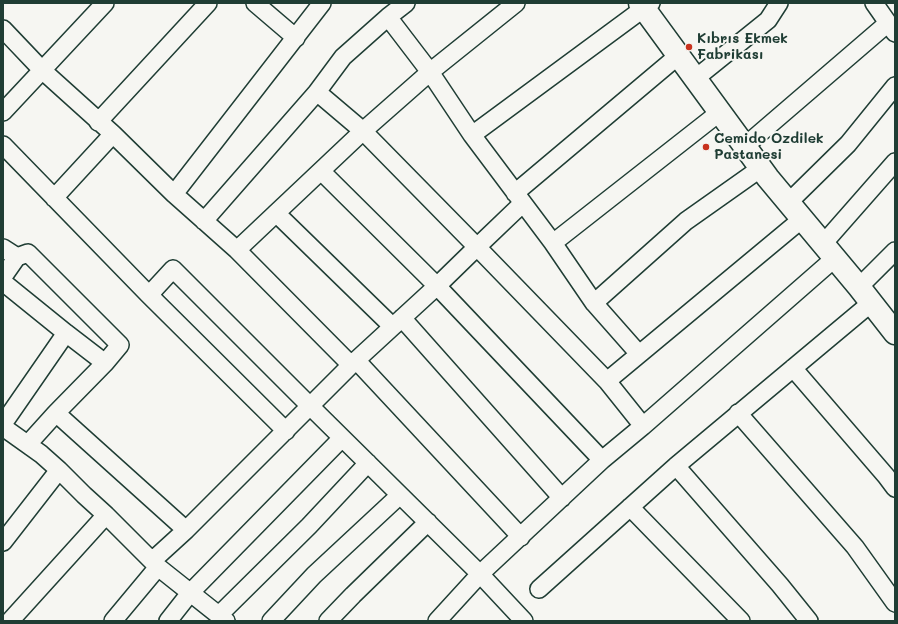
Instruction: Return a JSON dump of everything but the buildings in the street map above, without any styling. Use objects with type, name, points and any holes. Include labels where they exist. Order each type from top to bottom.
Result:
[{"type":"main road","points":[[645,5],[679,55],[768,178],[895,333]]},
{"type":"street","points":[[3,112],[105,3]]},
{"type":"street","points":[[98,122],[208,3]]},
{"type":"street","points":[[255,3],[296,38]]},
{"type":"street","points":[[174,194],[322,3]]},
{"type":"street","points":[[204,221],[317,92],[343,57],[406,3]]},
{"type":"street","points":[[237,250],[362,131],[430,72],[516,3]]},
{"type":"street","points":[[696,78],[768,20],[779,3]]},
{"type":"street","points":[[745,146],[892,28],[874,3]]},
{"type":"street","points":[[472,135],[645,5]]},
{"type":"street","points":[[388,17],[430,72],[472,135],[553,242],[594,303],[639,354]]},
{"type":"street","points":[[3,29],[42,70],[113,134],[174,194],[237,250],[354,362],[521,537]]},
{"type":"street","points":[[113,621],[155,564],[186,530],[354,362],[477,247],[519,198],[679,55]]},
{"type":"street","points":[[789,202],[848,144],[895,86]]},
{"type":"street","points":[[317,92],[362,131],[477,247],[607,381],[643,426]]},
{"type":"street","points":[[553,242],[720,112]]},
{"type":"street","points":[[54,198],[113,134]]},
{"type":"street","points":[[3,146],[149,295],[286,431]]},
{"type":"street","points":[[437,621],[480,574],[602,460],[643,426],[829,251],[895,162]]},
{"type":"street","points":[[594,303],[686,221],[761,168]]},
{"type":"street","points":[[321,171],[437,286],[602,460]]},
{"type":"street","points":[[276,213],[397,322],[562,498]]},
{"type":"street","points":[[607,381],[802,219]]},
{"type":"street","points":[[539,589],[630,506],[793,368],[865,295],[895,250]]},
{"type":"street","points":[[3,277],[10,253],[28,252],[120,345],[105,363],[28,444]]},
{"type":"street","points":[[149,295],[173,269],[480,574],[524,621]]},
{"type":"street","points":[[3,282],[105,363]]},
{"type":"street","points":[[66,333],[3,425],[59,470],[155,564],[223,618],[368,463]]},
{"type":"street","points":[[793,368],[895,488]]},
{"type":"street","points":[[56,413],[186,530]]},
{"type":"street","points":[[738,413],[855,547],[895,603]]},
{"type":"street","points":[[168,621],[190,593],[342,438]]},
{"type":"street","points":[[676,466],[780,585],[809,621]]},
{"type":"street","points":[[3,542],[59,470]]},
{"type":"street","points":[[271,621],[314,575],[400,495]]},
{"type":"street","points":[[630,506],[740,621]]},
{"type":"street","points":[[10,621],[106,515]]},
{"type":"street","points":[[328,621],[428,522]]},
{"type":"place","name":"Kıbrıs Ekmek Fabrikası","points":[[689,47]]},
{"type":"place","name":"Cemido Ozdilek Pastanesi","points":[[706,147]]}]
